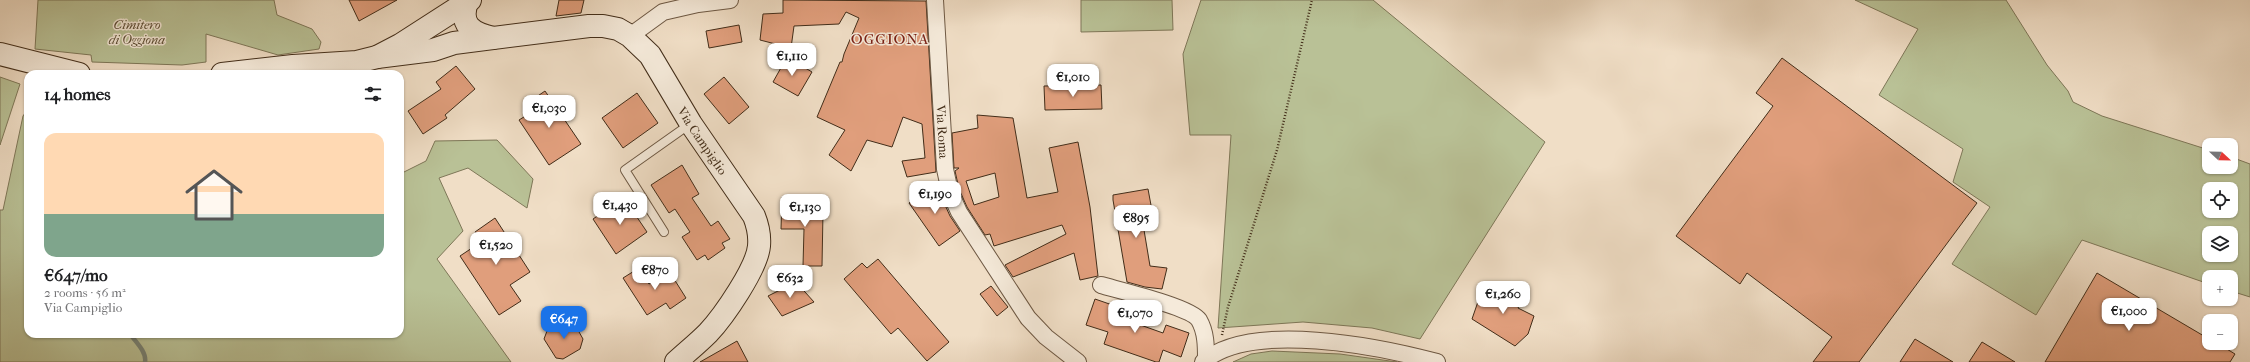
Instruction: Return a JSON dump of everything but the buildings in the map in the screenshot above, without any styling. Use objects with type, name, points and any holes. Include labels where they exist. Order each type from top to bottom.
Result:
[{"type":"street","points":[[258,70],[357,62],[377,57],[426,21],[446,0]]},
{"type":"street","points":[[630,36],[663,12],[698,4],[730,0]]},
{"type":"street","name":"Via Roma","points":[[934,0],[945,169],[950,192],[959,212],[1028,318],[1046,337],[1078,362]]},
{"type":"street","points":[[293,66],[371,43],[426,21],[468,1]]},
{"type":"street","name":"Via Campiglio","points":[[468,1],[464,11],[464,20],[473,31],[493,38]]},
{"type":"street","points":[[426,21],[435,34],[454,43]]},
{"type":"street","name":"Via Campiglio","points":[[377,57],[433,50],[454,43],[603,26],[630,36],[650,55],[691,124],[754,216],[759,230],[759,246],[756,261],[749,275],[709,332],[676,362]]},
{"type":"street","points":[[0,54],[63,70]]},
{"type":"street","points":[[1101,285],[1180,308],[1198,319],[1205,337],[1209,358],[1232,345],[1294,340],[1382,349],[1437,362]]},
{"type":"lane","points":[[664,232],[625,170],[691,124]]},
{"type":"path","points":[[1209,358],[1228,307],[1277,150],[1312,0]]},
{"type":"green space","name":"Cimitero di Oggiona","points":[[38,0],[274,0],[277,15],[312,29],[321,42],[319,49],[278,55],[206,34],[206,62],[182,65],[92,62],[91,55],[35,49]]},
{"type":"green space","points":[[1081,0],[1172,0],[1173,30],[1081,32]]},
{"type":"green space","points":[[1201,0],[1373,0],[1545,142],[1420,339],[1372,328],[1303,322],[1218,328],[1231,135],[1190,135],[1183,54]]},
{"type":"green space","points":[[1855,0],[2006,0],[2047,65],[2068,91],[2073,102],[2102,116],[2202,148],[2202,174],[2238,174],[2238,160],[2250,164],[2250,297],[2238,293],[2238,270],[2202,270],[2202,282],[2082,240],[2036,315],[1952,264],[1990,207],[1953,182],[1963,149],[1879,95],[1918,29]]},
{"type":"green space","points":[[0,77],[20,84],[0,145]]},
{"type":"green space","points":[[24,115],[24,338],[404,338],[404,172],[426,161],[435,141],[497,140],[533,179],[527,208],[468,168],[439,178],[463,231],[437,259],[511,362],[0,362],[0,210],[3,210]]},
{"type":"green space","points":[[1272,351],[1340,354],[1397,362],[1233,362],[1251,354]]},
{"type":"waterway","points":[[133,338],[144,354],[145,362]]},
{"type":"district","name":"OGGIONA","points":[[890,39]]}]
